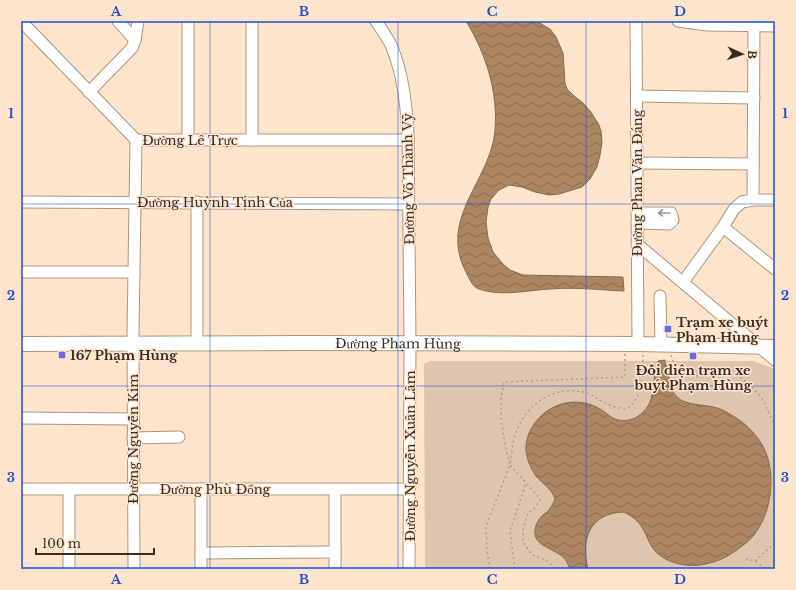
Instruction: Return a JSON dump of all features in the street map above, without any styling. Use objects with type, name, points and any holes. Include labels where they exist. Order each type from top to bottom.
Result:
[{"type":"main road","name":"Đường Phạm Hùng","points":[[21,344],[410,343],[635,347],[665,345],[775,346]]},
{"type":"street","name":"Đường Lê Trực","points":[[21,21],[136,140],[408,140]]},
{"type":"street","points":[[118,21],[136,40]]},
{"type":"street","points":[[89,92],[132,48],[136,40],[138,21]]},
{"type":"street","points":[[188,21],[188,140]]},
{"type":"street","points":[[252,21],[252,140]]},
{"type":"street","name":"Đường Võ Thành Vỹ","points":[[376,21],[390,44],[402,76],[406,106],[408,140],[410,343]]},
{"type":"street","name":"Đường Phan Văn Đáng","points":[[635,347],[637,244],[636,21]]},
{"type":"street","points":[[678,21],[707,25],[754,24],[775,26]]},
{"type":"street","points":[[753,200],[754,24]]},
{"type":"street","points":[[637,96],[754,98]]},
{"type":"street","name":"Đường Nguyễn Kim","points":[[134,569],[133,343],[136,140]]},
{"type":"street","points":[[637,163],[753,164]]},
{"type":"street","points":[[684,282],[734,209],[742,202],[753,200],[775,200]]},
{"type":"street","name":"Đường Huỳnh Tịnh Của","points":[[21,202],[409,204]]},
{"type":"street","points":[[197,202],[197,343]]},
{"type":"street","points":[[723,227],[775,269]]},
{"type":"street","points":[[637,244],[775,360]]},
{"type":"street","points":[[21,272],[134,272]]},
{"type":"street","points":[[660,296],[665,345]]},
{"type":"street","name":"Đường Nguyễn Xuân Lâm","points":[[409,569],[410,343]]},
{"type":"street","points":[[21,418],[133,419]]},
{"type":"street","points":[[133,438],[179,437]]},
{"type":"street","name":"Đường Phù Đổng","points":[[21,489],[409,489]]},
{"type":"street","points":[[68,569],[69,489]]},
{"type":"street","points":[[201,489],[201,569]]},
{"type":"street","points":[[335,490],[335,569]]},
{"type":"street","points":[[201,553],[335,552]]},
{"type":"path","points":[[665,345],[678,376],[736,375],[747,382],[762,398],[775,426]]},
{"type":"path","points":[[555,569],[542,558],[532,556],[523,542],[523,530],[528,513],[534,509],[540,500],[510,465],[501,418],[501,398],[504,382],[625,377],[635,347]]},
{"type":"path","points":[[490,569],[487,550],[486,526],[510,465],[515,433],[528,409],[547,396],[568,391],[588,393],[617,408],[626,409],[632,406],[638,395],[642,373],[635,347]]},
{"type":"path","points":[[515,569],[510,532],[526,483]]},
{"type":"path","points":[[754,561],[775,543]]},
{"type":"path","points":[[746,559],[754,561],[766,569]]},
{"type":"shaded area","points":[[430,361],[753,361],[775,369],[775,569],[425,569],[424,364]]},
{"type":"water","points":[[466,21],[536,21],[550,29],[556,37],[563,53],[565,83],[567,89],[591,112],[601,131],[602,142],[597,167],[590,179],[582,187],[559,194],[549,195],[522,187],[509,185],[499,190],[491,199],[488,207],[486,222],[488,238],[493,252],[510,270],[523,275],[623,277],[624,291],[569,288],[497,293],[479,289],[470,281],[459,251],[458,233],[462,216],[485,166],[491,148],[495,130],[495,101],[485,60]]},
{"type":"water","points":[[665,360],[665,365],[668,366],[672,390],[677,397],[685,402],[725,411],[737,418],[759,439],[767,454],[771,481],[767,510],[762,522],[755,534],[746,543],[730,554],[707,564],[687,565],[667,560],[656,552],[641,526],[632,517],[624,512],[612,514],[603,517],[590,530],[585,548],[588,569],[570,569],[563,557],[540,543],[535,534],[535,528],[539,520],[547,512],[555,499],[550,489],[536,476],[527,458],[526,442],[529,433],[536,421],[545,412],[568,403],[576,402],[592,405],[615,419],[631,420],[636,418],[644,411],[650,402],[658,361]]},
{"type":"place","name":"Trạm xe buýt Phạm Hùng","points":[[668,329]]},
{"type":"place","name":"167 Phạm Hùng","points":[[62,355]]},
{"type":"place","name":"Đối diện trạm xe buýt Phạm Hùng","points":[[693,356]]}]
